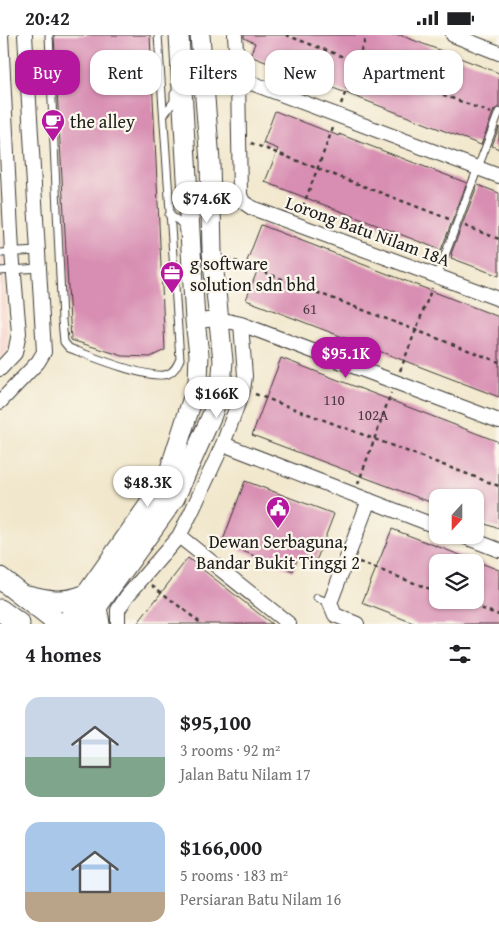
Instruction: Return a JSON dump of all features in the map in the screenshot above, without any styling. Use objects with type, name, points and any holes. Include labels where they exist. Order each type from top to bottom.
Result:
[{"type":"main road","points":[[0,578],[59,624]]},
{"type":"main road","points":[[22,595],[54,602],[66,601],[91,613]]},
{"type":"main road","points":[[0,610],[18,624]]},
{"type":"street","points":[[0,369],[15,353],[18,346],[19,333],[7,270],[1,35]]},
{"type":"street","points":[[0,402],[38,362],[44,352],[25,35]]},
{"type":"street","points":[[65,624],[91,613],[175,499],[212,415],[221,386],[222,361],[212,252],[210,161],[200,35]]},
{"type":"street","name":"Lorong Batu Nilam 18A","points":[[235,35],[236,50]]},
{"type":"street","points":[[460,36],[499,53]]},
{"type":"street","points":[[91,613],[170,469],[198,382],[199,354],[195,321],[179,38]]},
{"type":"street","points":[[255,84],[499,176]]},
{"type":"street","name":"Lorong Batu Nilam 18A","points":[[239,95],[240,195],[243,202],[252,208],[499,299]]},
{"type":"street","points":[[195,321],[219,319],[241,324],[499,421]]},
{"type":"street","points":[[118,624],[118,609],[142,577],[179,536],[223,444],[243,389],[245,376],[241,324]]},
{"type":"street","points":[[223,444],[429,523]]},
{"type":"street","points":[[357,624],[335,615],[324,601],[347,557],[369,500]]},
{"type":"street","points":[[179,536],[289,624]]},
{"type":"street","points":[[483,544],[499,550]]},
{"type":"lane","points":[[48,36],[64,342],[69,348],[156,376],[168,374],[176,368],[180,359],[158,35]]},
{"type":"lane","points":[[163,116],[174,101],[174,95]]},
{"type":"lane","points":[[437,276],[498,114]]},
{"type":"lane","points":[[169,215],[178,220],[183,226],[185,259],[192,268]]},
{"type":"lane","points":[[6,253],[38,251]]},
{"type":"lane","points":[[7,270],[38,268]]},
{"type":"path","points":[[286,35],[344,56]]},
{"type":"path","points":[[361,50],[367,35]]},
{"type":"path","points":[[296,224],[318,170],[344,95]]},
{"type":"path","points":[[447,95],[498,114]]},
{"type":"path","points":[[240,139],[499,239]]},
{"type":"path","points":[[212,252],[499,362]]},
{"type":"path","points":[[243,389],[499,487]]},
{"type":"path","points":[[347,557],[429,589]]},
{"type":"path","points":[[142,577],[202,624]]},
{"type":"path","points":[[483,609],[499,615]]},
{"type":"shaded area","points":[[0,214],[8,350],[0,358]]},
{"type":"building","points":[[54,35],[150,35],[151,50],[90,50],[90,95],[153,95],[165,350],[150,357],[123,356],[71,340],[57,95],[80,95],[80,50],[55,50]]},
{"type":"building","points":[[244,35],[400,35],[439,50],[344,50],[344,92],[334,88],[334,50],[265,50],[265,62],[255,58],[255,50],[252,50],[255,43],[244,38]]},
{"type":"building","points":[[463,59],[499,73],[499,107],[494,110],[481,145],[351,95],[463,95]]},
{"type":"building","points":[[275,111],[467,183],[441,250],[265,182],[278,149],[263,143]]},
{"type":"building","points":[[499,127],[499,149],[492,146]]},
{"type":"building","points":[[478,185],[499,193],[499,276],[451,258]]},
{"type":"building","points":[[261,225],[499,317],[499,397],[246,300],[259,266],[247,261]]},
{"type":"building","points":[[281,358],[499,442],[499,529],[484,523],[484,489],[429,489],[429,502],[252,435]]},
{"type":"building","name":"Dewan Serbaguna, Bandar Bukit Tinggi 2","points":[[245,481],[334,514],[315,564],[298,557],[293,571],[222,543]]},
{"type":"building","points":[[392,529],[457,554],[429,554],[429,609],[484,609],[484,564],[499,570],[499,624],[416,624],[362,603]]},
{"type":"building","points":[[188,558],[220,583],[272,624],[137,624]]},
{"type":"place","name":"the alley","points":[[53,142]]},
{"type":"place","name":"g software solution sdn bhd","points":[[172,294]]},
{"type":"place","name":"Dewan Serbaguna, Bandar Bukit Tinggi 2","points":[[278,529]]}]
